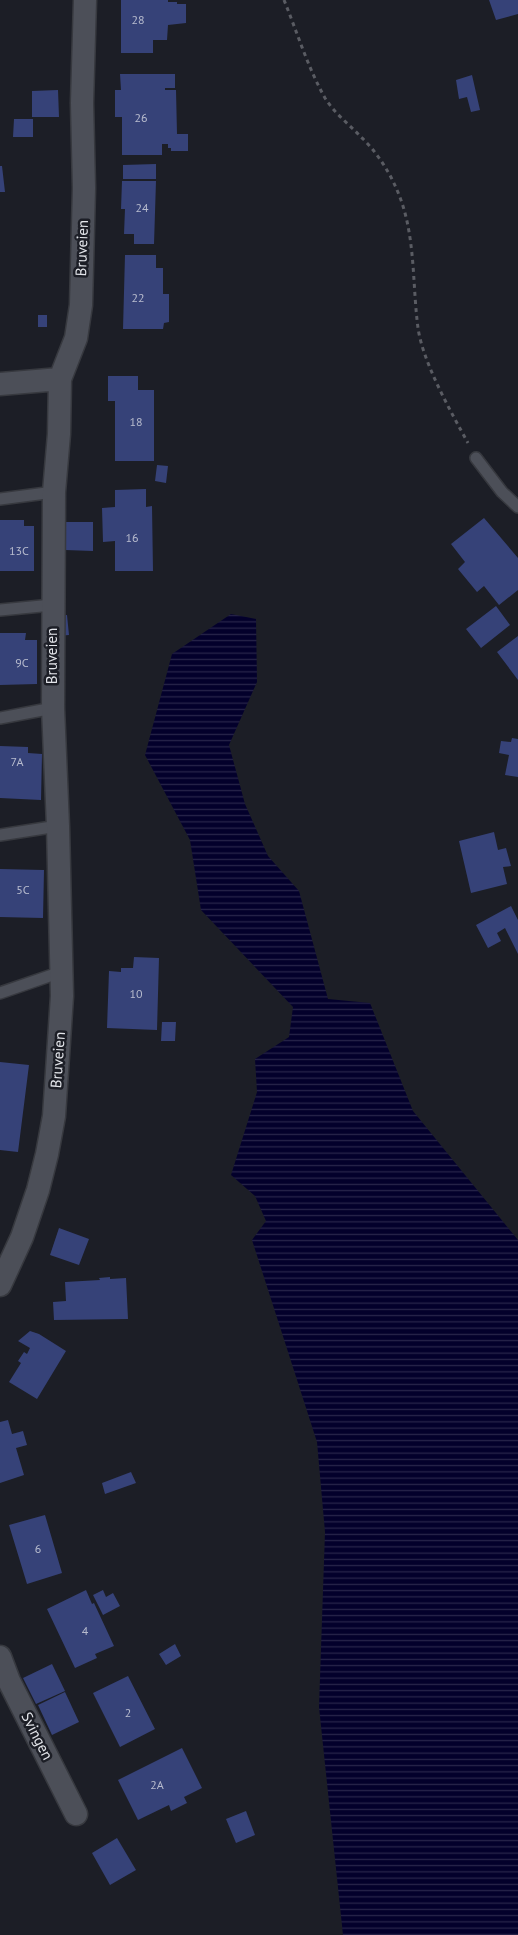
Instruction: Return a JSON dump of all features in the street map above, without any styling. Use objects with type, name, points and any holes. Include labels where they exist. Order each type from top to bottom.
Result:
[{"type":"street","name":"Bruveien","points":[[0,1285],[22,1237],[38,1190],[47,1154],[54,1116],[62,996],[53,708],[54,492],[60,434],[60,379],[76,338],[81,305],[84,188],[82,103],[85,0]]},
{"type":"street","points":[[0,384],[60,379]]},
{"type":"street","name":"Svingen","points":[[0,1657],[9,1681],[76,1814]]},
{"type":"lane","points":[[476,458],[502,492],[518,507]]},
{"type":"lane","points":[[0,499],[54,492]]},
{"type":"lane","name":"Bruveien","points":[[0,610],[52,604]]},
{"type":"lane","points":[[0,718],[53,708]]},
{"type":"lane","points":[[0,835],[58,826]]},
{"type":"lane","points":[[0,993],[62,972]]},
{"type":"path","points":[[284,0],[325,98],[337,113],[363,138],[381,162],[398,190],[410,238],[418,330],[428,363],[449,408],[476,458]]},
{"type":"shaded area","points":[[231,614],[256,619],[257,682],[229,745],[245,804],[268,856],[299,891],[328,999],[370,1003],[413,1111],[518,1240],[518,1935],[343,1935],[319,1707],[325,1532],[317,1442],[252,1240],[266,1221],[255,1196],[231,1175],[257,1092],[255,1059],[289,1037],[293,1007],[201,910],[190,840],[145,755],[172,654]]},
{"type":"building","points":[[121,0],[168,0],[168,2],[177,2],[177,4],[186,4],[186,23],[168,25],[167,40],[153,40],[153,53],[121,53]]},
{"type":"building","points":[[489,0],[518,0],[518,14],[496,20]]},
{"type":"building","points":[[120,74],[175,74],[175,88],[165,88],[165,90],[176,90],[177,134],[188,134],[188,151],[171,151],[171,148],[168,148],[168,144],[162,144],[162,155],[122,155],[122,117],[115,117],[115,90],[121,90]]},
{"type":"building","points":[[472,75],[480,110],[471,112],[467,97],[459,99],[456,80]]},
{"type":"building","points":[[58,90],[59,117],[32,117],[32,91]]},
{"type":"building","points":[[14,119],[33,119],[33,137],[13,137]]},
{"type":"building","points":[[156,164],[156,179],[123,179],[123,165]]},
{"type":"building","points":[[0,166],[2,166],[5,192],[0,192]]},
{"type":"building","points":[[122,181],[156,181],[154,244],[134,244],[134,234],[124,234],[125,209],[121,209]]},
{"type":"building","points":[[125,255],[156,255],[156,268],[163,268],[163,294],[169,294],[169,322],[164,323],[163,329],[123,329]]},
{"type":"building","points":[[38,315],[47,315],[47,327],[38,327]]},
{"type":"building","points":[[108,376],[138,376],[138,390],[154,390],[154,461],[115,461],[115,401],[108,401]]},
{"type":"building","points":[[157,465],[168,466],[166,483],[155,481]]},
{"type":"building","points":[[146,489],[146,507],[152,506],[153,571],[115,571],[115,541],[103,542],[102,508],[115,507],[115,490]]},
{"type":"building","points":[[484,518],[518,558],[518,590],[499,605],[484,586],[477,592],[458,569],[465,562],[451,544]]},
{"type":"building","points":[[0,520],[24,520],[24,526],[34,526],[34,571],[0,571]]},
{"type":"building","points":[[65,522],[93,522],[93,551],[65,550]]},
{"type":"building","points":[[496,606],[510,625],[481,648],[466,629]]},
{"type":"building","points":[[67,615],[69,635],[57,636],[55,616]]},
{"type":"building","points":[[0,633],[26,633],[25,640],[37,640],[37,684],[0,685]]},
{"type":"building","points":[[518,636],[518,680],[497,652]]},
{"type":"building","points":[[512,738],[518,739],[518,777],[505,775],[509,755],[499,753],[501,741],[511,742]]},
{"type":"building","points":[[0,746],[28,747],[28,753],[42,754],[41,800],[0,798]]},
{"type":"building","points":[[494,832],[498,850],[506,848],[511,866],[503,867],[507,884],[471,893],[459,841]]},
{"type":"building","points":[[0,869],[44,870],[43,918],[0,917]]},
{"type":"building","points":[[511,906],[518,920],[518,954],[505,928],[497,933],[501,941],[488,948],[476,925]]},
{"type":"building","points":[[134,957],[159,958],[157,1030],[107,1028],[109,971],[121,972],[121,968],[133,968]]},
{"type":"building","points":[[162,1022],[176,1022],[175,1041],[161,1041]]},
{"type":"building","points":[[0,1062],[29,1065],[18,1152],[0,1150]]},
{"type":"building","points":[[59,1228],[89,1239],[79,1265],[50,1255]]},
{"type":"building","points":[[110,1277],[110,1279],[126,1278],[128,1319],[54,1320],[53,1302],[66,1301],[65,1282],[100,1280],[99,1278]]},
{"type":"building","points":[[30,1331],[39,1334],[66,1351],[37,1399],[9,1382],[21,1363],[18,1361],[24,1352],[27,1354],[30,1348],[18,1341]]},
{"type":"building","points":[[8,1420],[12,1434],[23,1431],[27,1445],[16,1448],[24,1475],[0,1483],[0,1422]]},
{"type":"building","points":[[131,1472],[136,1483],[105,1494],[102,1483]]},
{"type":"building","points":[[45,1515],[62,1573],[27,1584],[9,1525]]},
{"type":"building","points":[[86,1590],[114,1646],[95,1654],[97,1658],[75,1668],[47,1609]]},
{"type":"building","points":[[103,1590],[106,1597],[113,1593],[120,1606],[103,1615],[93,1595]]},
{"type":"building","points":[[175,1644],[181,1656],[166,1665],[159,1654]]},
{"type":"building","points":[[52,1664],[65,1691],[36,1704],[23,1678]]},
{"type":"building","points":[[128,1676],[155,1729],[120,1747],[93,1693]]},
{"type":"building","points":[[65,1692],[79,1722],[52,1735],[38,1705]]},
{"type":"building","points":[[182,1748],[202,1788],[184,1797],[187,1803],[171,1811],[169,1805],[138,1820],[118,1780]]},
{"type":"building","points":[[246,1811],[255,1835],[236,1843],[226,1819]]},
{"type":"building","points":[[117,1838],[136,1870],[110,1885],[92,1853]]}]
